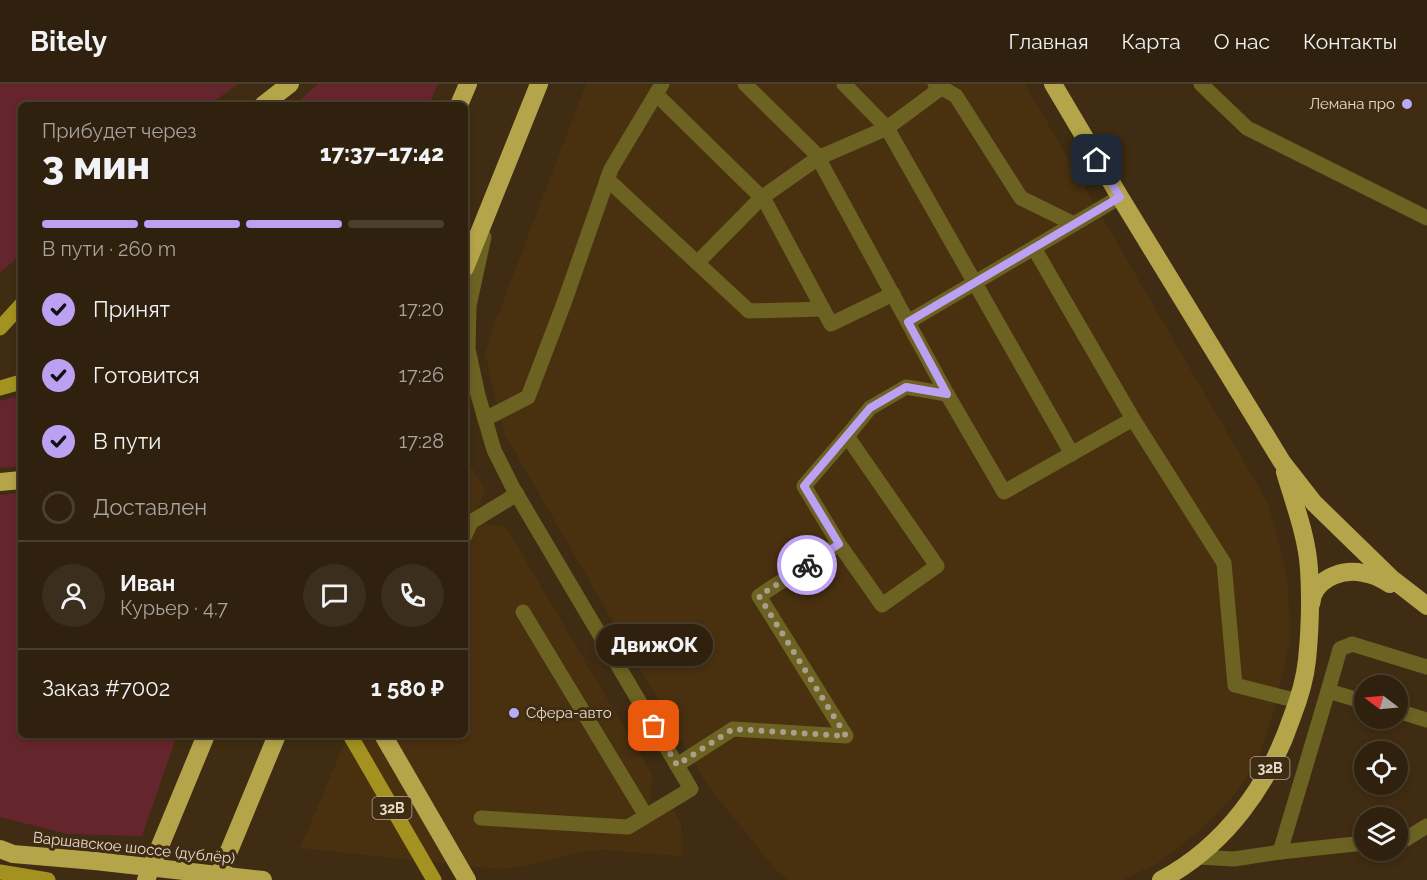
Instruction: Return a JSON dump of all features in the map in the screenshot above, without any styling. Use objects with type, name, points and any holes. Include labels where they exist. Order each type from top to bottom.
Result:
[{"type":"highway","points":[[267,102],[290,84]]},
{"type":"highway","points":[[460,102],[468,84]]},
{"type":"highway","points":[[468,260],[539,84]]},
{"type":"highway","points":[[511,154],[544,84]]},
{"type":"highway","points":[[1053,84],[1281,462],[1321,510],[1391,578],[1427,607]]},
{"type":"highway","name":"32B","points":[[1161,880],[1198,857],[1226,831],[1248,805],[1284,741],[1298,701],[1307,662],[1309,567],[1300,522],[1281,462]]},
{"type":"highway","points":[[0,482],[18,480]]},
{"type":"highway","points":[[1309,617],[1313,595],[1324,580],[1344,572],[1363,573],[1381,579],[1427,607]]},
{"type":"highway","points":[[167,830],[194,738]]},
{"type":"highway","points":[[146,880],[205,738]]},
{"type":"highway","points":[[218,880],[276,738]]},
{"type":"highway","points":[[385,738],[467,880]]},
{"type":"highway","name":"Варшавское шоссе (дублёр)","points":[[4,852],[263,880]]},
{"type":"main road","points":[[0,328],[18,308]]},
{"type":"main road","points":[[0,388],[18,383]]},
{"type":"main road","name":"32B","points":[[352,738],[434,880]]},
{"type":"main road","points":[[0,872],[48,880]]},
{"type":"street","points":[[745,84],[816,154],[947,394],[1004,492],[1133,419]]},
{"type":"street","points":[[844,84],[887,128],[1072,454]]},
{"type":"street","points":[[1201,84],[1247,128],[1427,218]]},
{"type":"street","points":[[698,263],[761,198],[818,158],[887,128],[938,86],[956,96],[1021,198],[1074,224]]},
{"type":"street","points":[[485,419],[528,397],[611,169],[659,89],[765,201],[831,324],[893,294]]},
{"type":"street","points":[[607,179],[749,311],[823,309]]},
{"type":"street","points":[[481,818],[628,826],[691,789],[517,494],[494,450],[468,349],[469,306],[495,193]]},
{"type":"street","points":[[908,322],[1120,197]]},
{"type":"street","points":[[1034,248],[1133,419],[1224,563],[1235,685],[1298,701]]},
{"type":"street","points":[[468,382],[478,395]]},
{"type":"street","points":[[847,436],[937,566],[882,605],[839,544],[804,486],[870,408],[906,387],[947,394]]},
{"type":"street","points":[[468,528],[471,522],[517,494]]},
{"type":"street","points":[[677,765],[733,729],[846,736],[759,596],[839,544]]},
{"type":"street","points":[[523,612],[646,816]]},
{"type":"street","points":[[1280,852],[1340,649],[1352,644],[1427,667]]},
{"type":"street","points":[[1328,691],[1354,699]]},
{"type":"street","points":[[1408,714],[1427,720]]},
{"type":"street","points":[[1408,838],[1427,826]]},
{"type":"street","points":[[1198,857],[1234,859],[1354,844]]},
{"type":"shaded area","points":[[0,84],[238,84],[213,102],[18,102],[18,257],[0,273]]},
{"type":"shaded area","points":[[318,84],[438,84],[430,102],[297,102]]},
{"type":"shaded area","points":[[586,84],[1025,84],[1268,503],[1279,543],[1288,583],[1290,642],[1272,718],[1260,753],[1237,792],[1201,830],[1158,863],[1123,880],[790,880],[776,870],[708,786],[504,433],[485,354]]},
{"type":"shaded area","points":[[18,396],[18,466],[0,468],[0,401]]},
{"type":"shaded area","points":[[468,461],[485,489],[477,509],[486,524],[506,527],[653,776],[650,800],[659,816],[673,808],[681,823],[682,856],[604,850],[584,851],[524,866],[499,869],[300,848],[347,738],[468,738]]},
{"type":"shaded area","points":[[18,493],[18,738],[176,738],[142,836],[67,834],[0,817],[0,495]]},
{"type":"way so far","points":[[654,726],[677,765],[733,729],[846,736],[759,596],[807,565]]},
{"type":"place","name":"Лемана про","points":[[1407,104]]},
{"type":"place","name":"Сфера-авто","points":[[514,713]]},
{"type":"place","name":"ДвижОК","points":[[654,726]]},
{"type":"route","points":[[807,565],[839,544],[804,486],[870,408],[906,387],[947,394],[908,322],[1120,197],[1097,160]]}]
